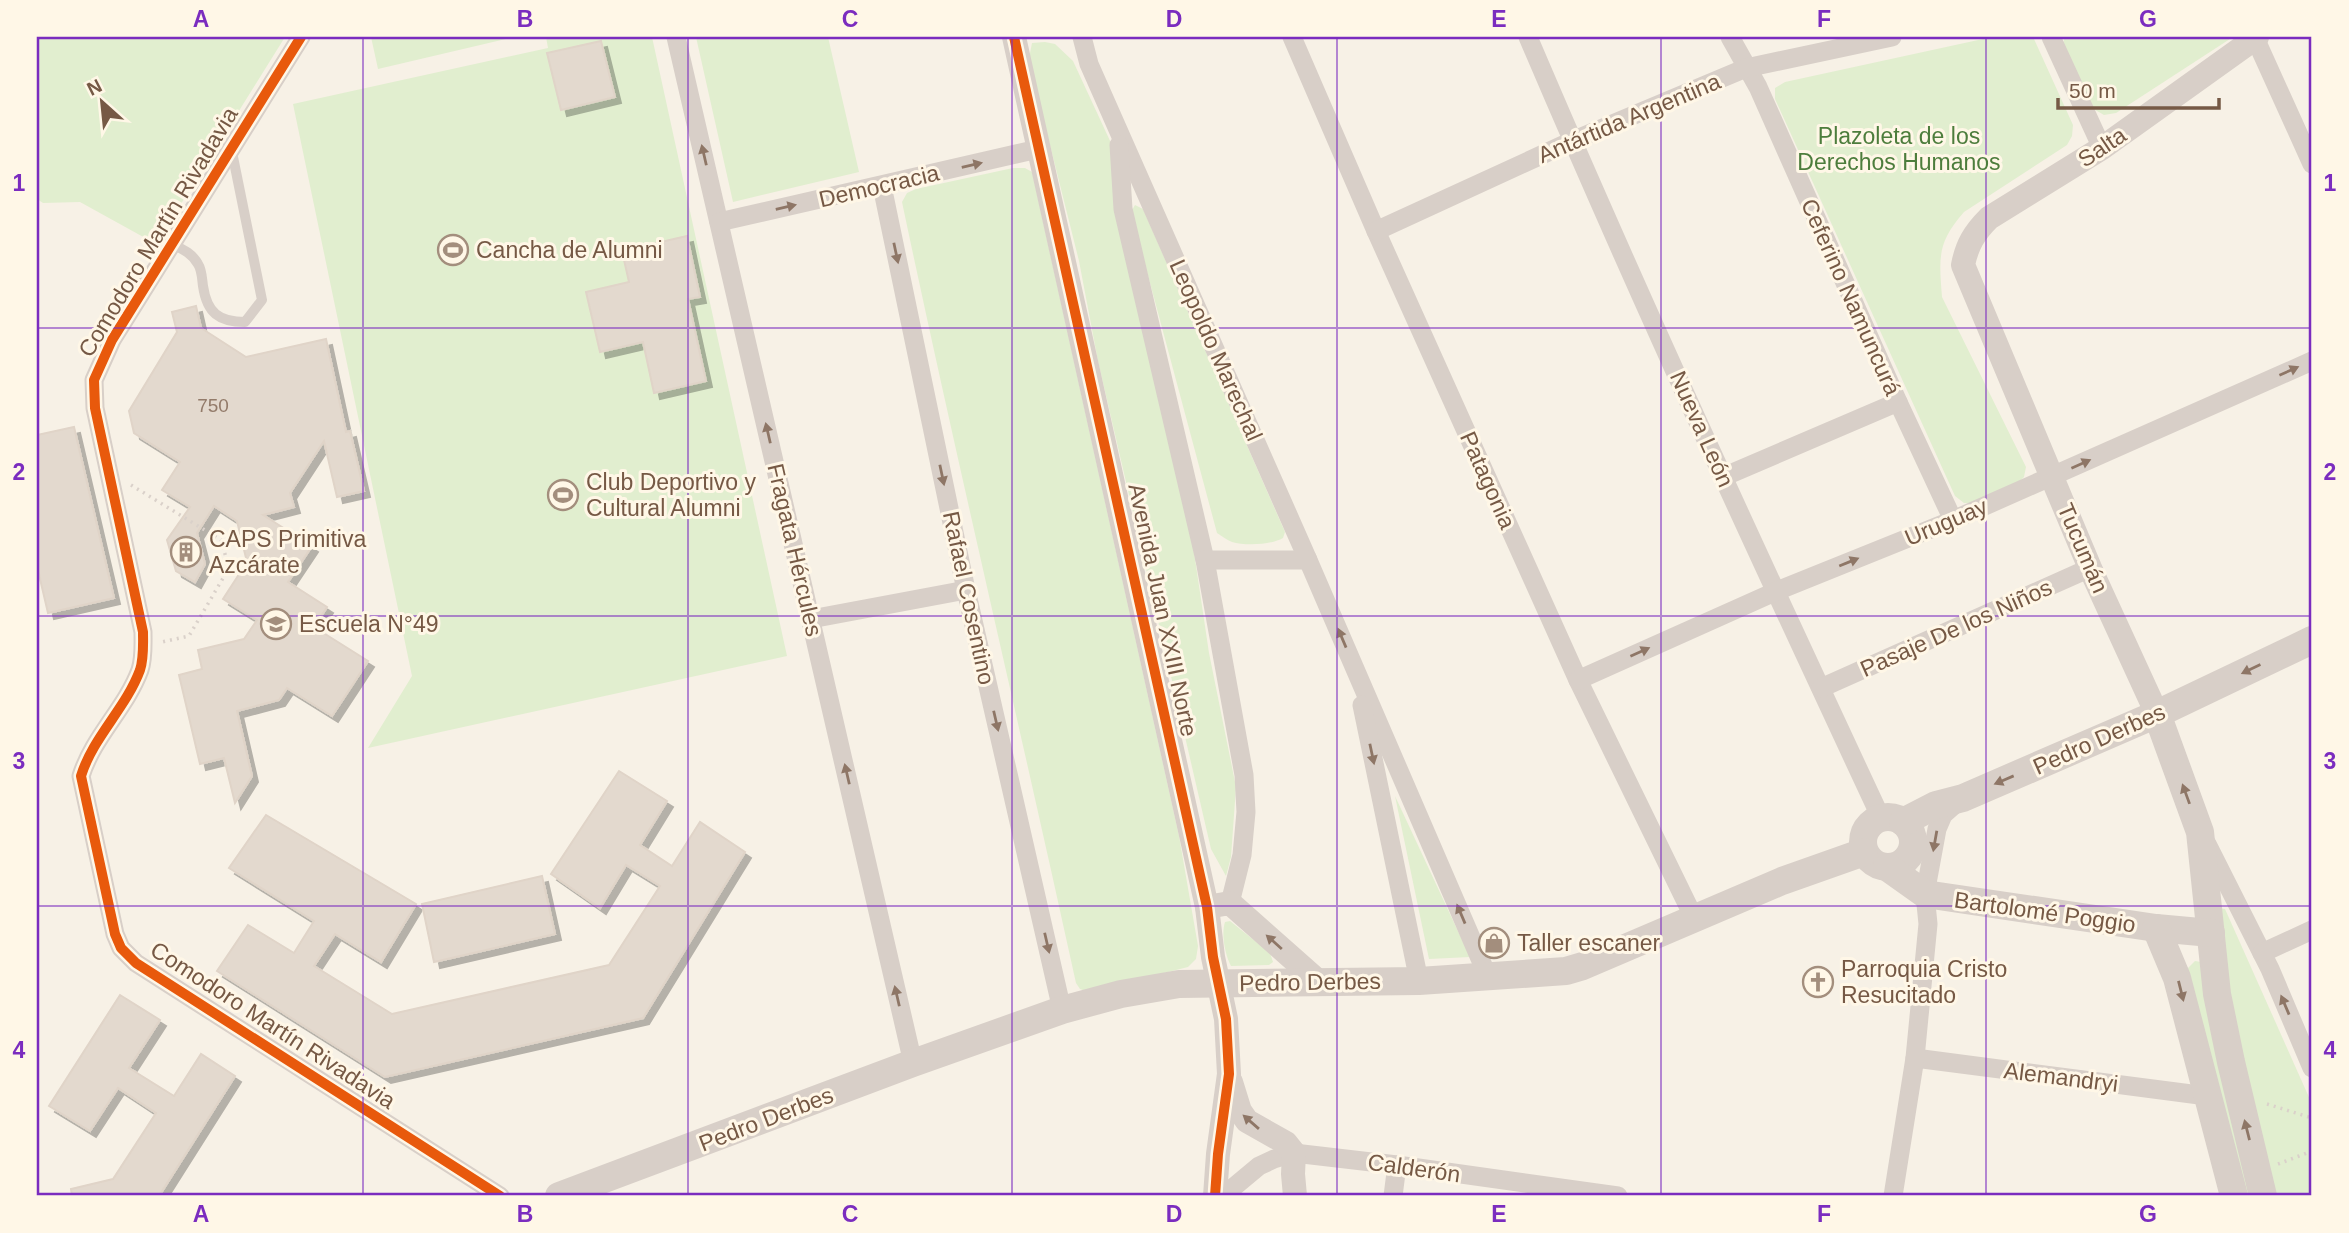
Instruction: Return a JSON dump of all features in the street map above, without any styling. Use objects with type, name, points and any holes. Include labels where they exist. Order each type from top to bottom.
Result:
[{"type":"main road","name":"Pedro Derbes","points":[[1892,820],[1963,798],[2157,714],[2312,640]]},
{"type":"main road","name":"Tucumán","points":[[2157,714],[2200,832],[2217,994],[2260,1184]]},
{"type":"main road","points":[[1892,820],[1910,830],[1913,840],[1912,850],[1906,859],[1897,865],[1875,860],[1863,842],[1871,823],[1892,820]]},
{"type":"main road","name":"Pedro Derbes","points":[[559,1196],[912,1063],[1062,1010],[1121,994],[1179,984],[1419,981],[1566,971],[1782,881],[1875,860]]},
{"type":"main road","name":"Bartolomé Poggio","points":[[1875,860],[1925,894],[2156,928],[2211,933]]},
{"type":"main road","points":[[2156,928],[2177,978],[2234,1196]]},
{"type":"street","name":"Comodoro Martín Rivadavia","points":[[301,37],[112,340],[94,380],[95,408],[143,632],[143,647],[141,668],[132,687],[85,762],[80,776],[108,907],[121,948],[136,963],[500,1196]]},
{"type":"street","name":"Fragata Hércules","points":[[676,37],[912,1063]]},
{"type":"street","name":"Avenida Juan XXIII Norte","points":[[1014,37],[1038,149],[1218,905],[1213,957],[1226,1019],[1229,1074],[1215,1196]]},
{"type":"street","name":"Leopoldo Marechal","points":[[1082,37],[1089,64],[1488,977]]},
{"type":"street","name":"Patagonia","points":[[1292,37],[1578,680],[1694,918]]},
{"type":"street","name":"Nueva León","points":[[1528,37],[1723,477],[1821,688],[1892,820]]},
{"type":"street","name":"Ceferino Namuncurá","points":[[1730,37],[1758,87],[1953,520]]},
{"type":"street","name":"Antártida Argentina","points":[[1376,231],[1572,141],[1746,68],[1892,37]]},
{"type":"street","points":[[2051,37],[2102,148]]},
{"type":"street","points":[[2256,38],[2312,164]]},
{"type":"street","name":"Salta","points":[[1964,265],[1966,251],[1974,232],[1989,218],[2102,148],[2256,38]]},
{"type":"street","name":"Avenida Juan XXIII Norte","points":[[1118,131],[1123,209],[1205,560],[1244,775],[1246,812],[1242,855],[1218,905]]},
{"type":"street","name":"Democracia","points":[[719,222],[1038,149]]},
{"type":"street","name":"Rafael Cosentino","points":[[882,186],[966,590],[1062,1010]]},
{"type":"street","name":"Tucumán","points":[[1964,265],[2091,568],[2157,714]]},
{"type":"street","name":"Uruguay","points":[[1578,680],[1777,590],[1953,520],[2312,361]]},
{"type":"street","points":[[1723,477],[1898,402]]},
{"type":"street","points":[[1205,560],[1308,560]]},
{"type":"street","name":"Pasaje De los Niños","points":[[1821,688],[2091,568]]},
{"type":"street","points":[[811,619],[966,590]]},
{"type":"street","name":"Leopoldo Marechal","points":[[1353,663],[1419,981]]},
{"type":"street","points":[[1893,1196],[1915,1058],[1928,924],[1925,894],[1937,829],[1944,815],[1963,798]]},
{"type":"street","name":"Tucumán","points":[[2200,832],[2262,953],[2312,1068]]},
{"type":"street","points":[[1218,905],[1318,981]]},
{"type":"street","points":[[2262,953],[2312,930]]},
{"type":"street","name":"Alemandryi","points":[[1915,1058],[2207,1096]]},
{"type":"street","name":"Avenida Juan XXIII Norte","points":[[1229,1074],[1240,1111],[1247,1121],[1286,1143],[1294,1153]]},
{"type":"street","points":[[1294,1153],[1296,1196]]},
{"type":"street","name":"Calderón","points":[[1223,1196],[1259,1166],[1294,1153],[1397,1165],[1507,1189],[1618,1196]]},
{"type":"street","points":[[1393,1196],[1397,1165]]},
{"type":"lane","points":[[172,244],[192,255],[200,266],[205,298],[212,310],[229,322],[245,322],[262,300],[231,148]]},
{"type":"path","points":[[108,471],[221,540],[229,568],[189,636],[143,647]]},
{"type":"path","points":[[2239,1095],[2312,1118]]},
{"type":"path","points":[[2260,1184],[2312,1151]]},
{"type":"green space","points":[[37,37],[285,37],[156,244],[80,202],[43,203],[37,199]]},
{"type":"green space","points":[[371,37],[514,37],[378,69]]},
{"type":"green space","name":"Club Deportivo y Cultural Alumni","points":[[546,37],[652,37],[787,656],[368,748],[412,676],[293,104],[548,48]]},
{"type":"green space","points":[[696,37],[828,37],[859,172],[733,202]]},
{"type":"green space","name":"Plazoleta de los Derechos Humanos","points":[[1992,37],[2034,39],[2073,125],[2072,136],[2067,145],[1964,212],[1944,242],[1940,271],[1942,297],[2026,467],[2024,477],[2016,485],[1974,503],[1964,503],[1955,496],[1775,99],[1775,88],[1785,82]]},
{"type":"green space","points":[[2065,37],[2233,37],[2116,113],[2104,115],[2092,108],[2061,49]]},
{"type":"green space","points":[[1032,43],[1055,44],[1073,61],[1111,143],[1187,505],[1209,653],[1236,787],[1231,857],[1226,876],[1211,849],[1098,361],[1079,261],[1030,65]]},
{"type":"green space","points":[[1013,168],[1025,168],[1032,172],[1179,836],[1198,946],[1196,959],[1188,967],[1088,992],[1080,989],[1076,983],[902,202],[907,193],[916,189]]},
{"type":"green space","points":[[1135,205],[1143,209],[1285,532],[1283,538],[1265,543],[1244,544],[1232,542],[1217,533],[1131,212]]},
{"type":"green space","points":[[1395,796],[1470,957],[1429,959]]},
{"type":"green space","points":[[2219,908],[2225,909],[2312,1104],[2312,1196],[2276,1196],[2227,998]]},
{"type":"green space","points":[[1230,921],[1270,953],[1273,962],[1269,965],[1231,966],[1225,950],[1223,932],[1225,922]]},
{"type":"green space","points":[[2195,961],[2201,962],[2253,1196],[2244,1196],[2187,969]]},
{"type":"building","points":[[601,41],[615,97],[561,110],[547,53]]},
{"type":"building","points":[[687,236],[700,297],[688,299],[706,381],[654,393],[643,342],[600,352],[586,292],[629,282],[622,251]]},
{"type":"building","points":[[196,306],[201,328],[246,357],[326,339],[346,432],[350,431],[364,491],[337,497],[324,441],[290,493],[294,507],[263,515],[312,546],[288,582],[327,607],[314,627],[368,661],[332,716],[287,688],[279,700],[237,711],[252,776],[235,803],[224,758],[200,764],[179,675],[202,669],[198,650],[244,639],[257,620],[223,599],[247,562],[237,521],[214,506],[197,533],[205,564],[195,582],[176,571],[167,540],[190,507],[162,490],[180,462],[134,433],[129,411],[177,332],[172,312]]},
{"type":"building","points":[[74,427],[114,598],[48,613],[37,566],[37,435]]},
{"type":"building","points":[[619,771],[667,801],[640,845],[672,866],[700,822],[745,852],[643,1018],[385,1077],[217,971],[248,925],[294,953],[314,921],[229,868],[266,815],[416,904],[381,962],[335,934],[314,966],[392,1014],[609,965],[660,886],[626,865],[600,908],[551,874]]},
{"type":"building","points":[[542,876],[555,934],[434,962],[422,904]]},
{"type":"building","points":[[120,995],[160,1020],[129,1068],[174,1096],[201,1054],[235,1076],[159,1196],[72,1196],[71,1189],[113,1179],[156,1113],[118,1088],[90,1131],[49,1106]]},
{"type":"cycle path","points":[[301,37],[112,340],[94,380],[95,408],[143,632],[143,651],[134,684],[93,748],[81,776],[115,934],[121,948],[136,963],[500,1196]]},
{"type":"cycle path","points":[[1014,37],[1207,907],[1213,957],[1226,1019],[1229,1074],[1215,1196]]},
{"type":"place","name":"Cancha de Alumni","points":[[453,250]]},
{"type":"place","name":"Club Deportivo y Cultural Alumni","points":[[563,495]]},
{"type":"place","name":"CAPS Primitiva Azcárate","points":[[186,552]]},
{"type":"place","name":"Escuela N°49","points":[[276,624]]},
{"type":"place","name":"Taller escaner","points":[[1494,943]]},
{"type":"place","name":"Parroquia Cristo Resucitado","points":[[1818,982]]}]
